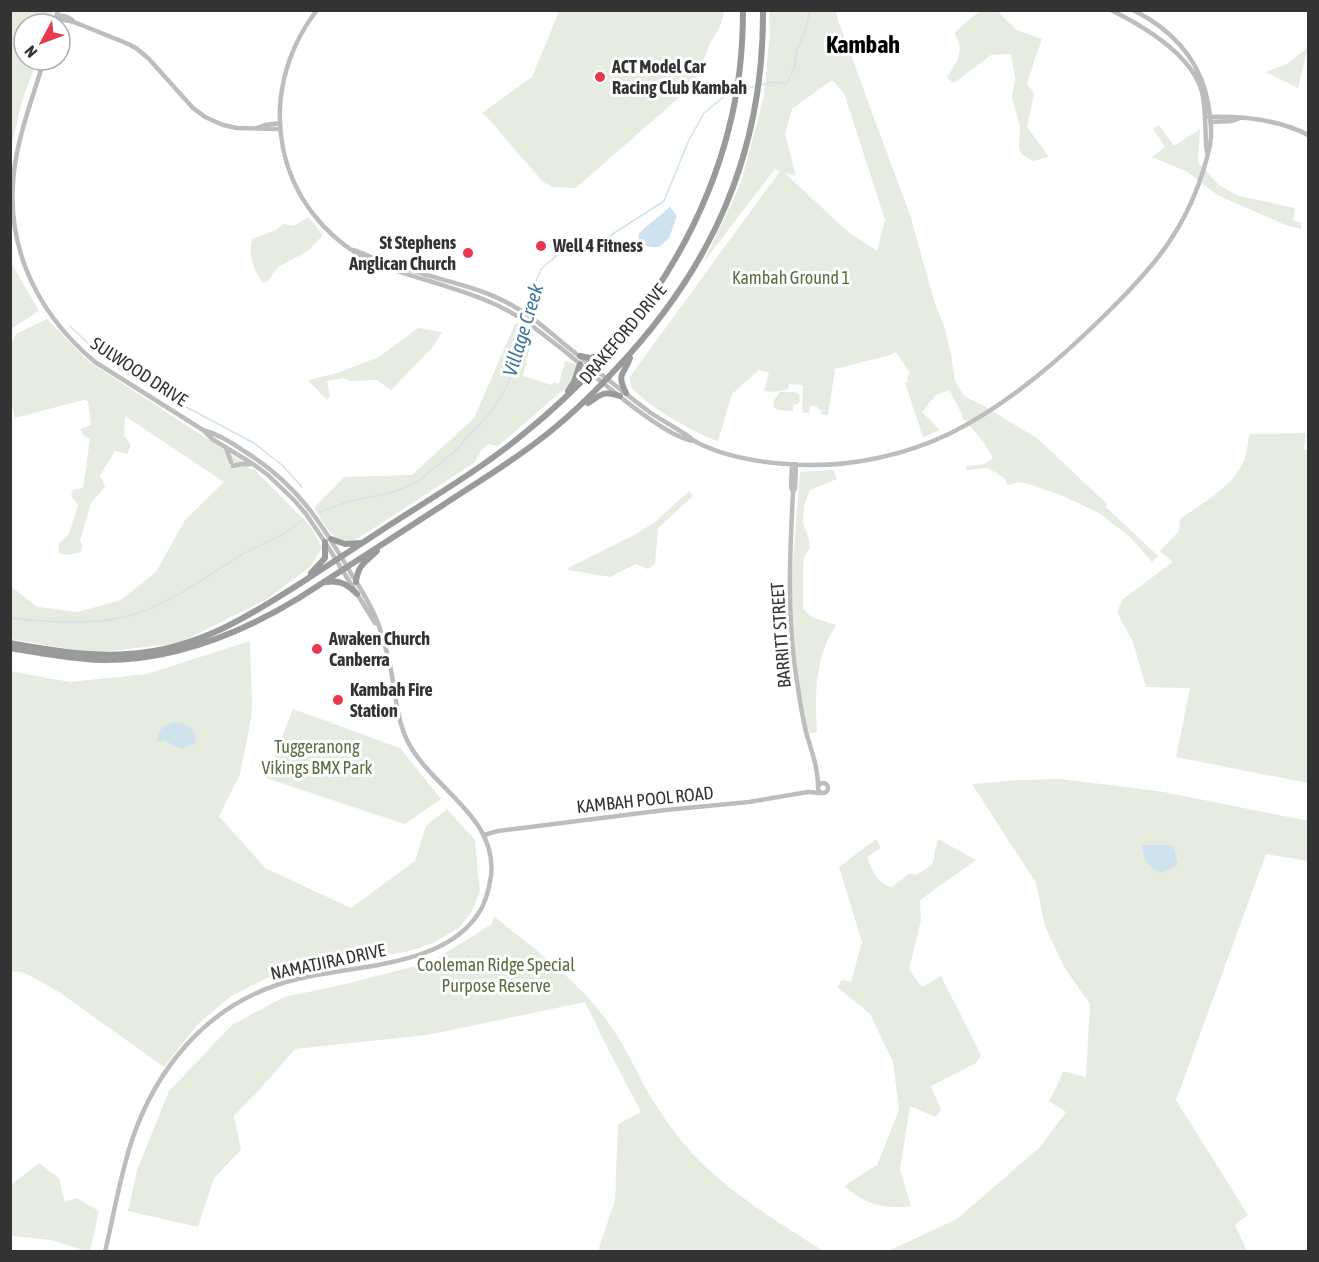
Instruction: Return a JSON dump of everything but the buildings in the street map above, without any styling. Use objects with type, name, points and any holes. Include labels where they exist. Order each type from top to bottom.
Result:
[{"type":"highway","name":"DRAKEFORD DRIVE","points":[[302,582],[476,469],[528,431],[592,370],[636,319],[666,273],[693,225],[708,192],[723,149],[738,84],[743,10]]},
{"type":"highway","name":"DRAKEFORD DRIVE","points":[[10,648],[63,657],[100,660],[134,659],[164,654],[212,641],[285,607],[485,478],[537,442],[580,406],[606,381],[658,322],[684,285],[713,233],[736,181],[752,128],[760,73],[763,10]]},
{"type":"highway","points":[[563,399],[574,382],[580,360],[609,352]]},
{"type":"highway","points":[[580,406],[601,394],[623,394],[620,377],[631,354]]},
{"type":"highway","points":[[10,644],[89,655],[124,655],[181,645],[217,632],[302,582],[324,560],[328,540],[345,544],[362,543]]},
{"type":"highway","points":[[356,582],[360,566],[386,542]]},
{"type":"highway","points":[[323,582],[342,582],[349,585],[357,594]]},
{"type":"street","points":[[317,10],[307,24],[286,67],[281,92],[280,126],[283,147],[292,176],[305,202],[335,237],[372,262],[488,301],[527,318],[623,394],[695,441],[717,451],[753,460],[821,465],[872,459],[903,451],[939,438],[980,417],[1014,393],[1082,337],[1122,298],[1172,238],[1188,210],[1210,145],[1204,85],[1184,48],[1158,24],[1133,10]]},
{"type":"street","points":[[1111,10],[1154,36],[1184,62],[1200,86],[1208,120]]},
{"type":"street","points":[[72,20],[136,48],[149,59],[193,108],[205,117],[230,127],[280,126]]},
{"type":"street","name":"SULWOOD DRIVE","points":[[40,72],[22,130],[15,165],[12,200],[17,242],[31,281],[42,303],[52,318],[82,351],[116,376],[203,430],[212,439],[253,464],[275,481],[328,540]]},
{"type":"street","points":[[1208,120],[1232,117],[1257,119],[1280,124],[1308,135]]},
{"type":"street","name":"SULWOOD DRIVE","points":[[203,430],[219,435],[241,448],[280,477],[301,497],[345,568],[357,594],[381,634]]},
{"type":"street","points":[[225,447],[232,464],[253,464]]},
{"type":"street","name":"BARRITT STREET","points":[[794,464],[791,488],[793,492],[789,582],[792,639],[799,699],[806,733],[818,773],[824,784]]},
{"type":"street","name":"SULWOOD DRIVE","points":[[345,568],[356,582],[376,618],[390,662],[401,723],[410,745],[424,766],[473,817],[484,835]]},
{"type":"street","name":"BARRITT STREET","points":[[818,773],[818,786]]},
{"type":"street","points":[[820,784],[827,786],[825,793],[821,793],[818,786],[820,784]]},
{"type":"street","name":"KAMBAH POOL ROAD","points":[[808,792],[818,786]]},
{"type":"street","name":"KAMBAH POOL ROAD","points":[[484,835],[498,831],[749,802],[808,792],[821,793]]},
{"type":"street","name":"NAMATJIRA DRIVE","points":[[105,1251],[126,1159],[134,1136],[159,1080],[190,1040],[229,1008],[276,985],[408,959],[450,941],[469,926],[480,912],[486,899],[490,884],[491,858],[484,835]]},
{"type":"green space","points":[[981,10],[998,11],[1016,30],[1042,39],[1027,83],[1034,94],[1027,127],[1049,157],[1033,161],[1021,154],[1020,127],[1012,97],[1015,78],[1011,54],[991,55],[954,83],[947,78],[960,51],[954,33]]},
{"type":"green space","points":[[10,11],[54,11],[12,12],[12,72],[33,72],[22,101],[11,148]]},
{"type":"green space","points":[[559,11],[724,11],[720,25],[692,86],[576,188],[553,187],[543,182],[482,113],[532,77]]},
{"type":"green space","name":"Kambah Ground 1","points":[[769,11],[836,11],[911,218],[935,304],[944,326],[955,381],[964,396],[1038,439],[1158,556],[1152,562],[1130,537],[1099,513],[1063,496],[1029,484],[1018,482],[1008,485],[1004,478],[988,468],[967,470],[966,466],[985,464],[993,458],[984,443],[962,419],[963,416],[949,390],[936,395],[922,412],[940,430],[923,437],[905,383],[910,373],[896,352],[835,369],[828,415],[821,414],[822,410],[817,406],[810,406],[809,414],[802,412],[803,385],[789,384],[788,390],[764,391],[769,373],[759,370],[732,394],[718,441],[673,419],[633,389],[629,378],[780,171],[775,169],[703,263],[741,183],[764,96],[770,32]],"holes":[[[832,80],[844,93],[885,220],[877,251],[848,232],[785,173],[796,176],[785,134],[792,109]]]},
{"type":"green space","points":[[1308,47],[1298,88],[1266,72],[1287,64]]},
{"type":"green space","points":[[1159,125],[1174,146],[1200,129],[1198,162],[1219,185],[1239,196],[1295,208],[1293,220],[1301,223],[1301,229],[1288,226],[1217,195],[1188,172],[1152,157],[1165,147],[1153,129]]},
{"type":"green space","points":[[308,217],[323,235],[308,251],[278,267],[268,281],[263,283],[252,262],[252,239],[276,230],[283,224],[294,226]]},
{"type":"green space","points":[[10,255],[13,266],[39,311],[11,329]]},
{"type":"green space","points":[[47,319],[88,361],[249,466],[247,469],[254,469],[311,527],[322,547],[311,566],[267,599],[179,643],[92,653],[11,639],[10,586],[38,607],[78,612],[121,600],[156,572],[185,520],[224,482],[125,416],[124,435],[131,446],[127,454],[115,451],[100,475],[105,487],[91,503],[80,541],[81,552],[69,555],[58,553],[59,544],[69,534],[78,505],[71,496],[73,490],[83,488],[90,439],[84,436],[80,429],[91,425],[88,401],[83,400],[15,418],[11,402],[11,344],[16,334]]},
{"type":"green space","points":[[518,323],[533,334],[523,376],[552,385],[553,382],[559,384],[565,361],[577,365],[570,384],[498,446],[488,444],[474,463],[357,539],[342,541],[336,538],[314,508],[344,477],[412,475],[474,418],[515,324]]},
{"type":"green space","points":[[418,328],[442,332],[432,348],[391,390],[377,380],[349,381],[343,378],[327,381],[330,397],[327,400],[308,380],[337,373],[379,357]]},
{"type":"green space","points":[[780,392],[799,394],[800,401],[793,405],[793,411],[774,408],[774,401]]},
{"type":"green space","points":[[1306,433],[1304,449],[1308,451],[1308,783],[1176,757],[1190,688],[1146,687],[1133,642],[1117,612],[1123,599],[1173,562],[1160,551],[1179,531],[1180,519],[1212,497],[1233,478],[1243,462],[1249,434]]},
{"type":"green space","points":[[833,470],[837,479],[810,490],[804,505],[803,523],[810,548],[804,557],[803,565],[803,609],[812,617],[836,625],[825,646],[819,667],[816,700],[817,732],[808,734],[800,693],[790,597],[800,472]]},
{"type":"green space","points":[[689,491],[693,496],[658,528],[655,564],[648,569],[636,564],[610,577],[569,570],[568,568],[638,533],[656,521]]},
{"type":"green space","points":[[250,641],[251,719],[240,774],[219,816],[265,868],[351,908],[415,861],[426,826],[447,809],[475,840],[480,891],[472,911],[459,928],[433,943],[410,951],[271,976],[231,996],[197,1025],[164,1067],[56,990],[25,973],[11,971],[10,671],[70,682],[147,674]]},
{"type":"green space","name":"Tuggeranong Vikings BMX Park","points":[[293,709],[400,748],[441,799],[405,824],[266,778]]},
{"type":"green space","points":[[1060,779],[1159,791],[1308,821],[1308,861],[1266,854],[1176,1100],[1248,1215],[1235,1225],[1247,1251],[886,1252],[957,1219],[1040,1147],[1066,1112],[1049,1101],[1063,1071],[1086,1077],[1090,1004],[1064,967],[1045,926],[1036,883],[972,784]]},
{"type":"green space","points":[[876,839],[881,848],[867,857],[873,872],[882,883],[892,887],[910,873],[916,875],[932,865],[938,839],[976,860],[920,900],[921,920],[909,970],[922,987],[941,976],[981,1055],[976,1063],[931,1086],[941,1110],[936,1117],[910,1106],[900,1169],[911,1206],[901,1207],[875,1204],[859,1197],[844,1186],[877,1165],[899,1110],[893,1062],[870,1014],[837,987],[842,980],[851,982],[862,942],[839,867]]},
{"type":"green space","name":"Cooleman Ridge Special Purpose Reserve","points":[[494,916],[554,965],[596,1006],[619,1038],[646,1089],[663,1115],[695,1156],[740,1196],[823,1251],[598,1251],[615,1200],[618,1124],[641,1112],[585,1002],[427,1035],[295,1049],[234,1116],[241,1150],[214,1178],[198,1227],[128,1211],[137,1170],[169,1091],[232,1025],[284,997],[431,962],[492,924]]},
{"type":"green space","points":[[39,1163],[60,1179],[65,1202],[76,1198],[99,1211],[90,1251],[51,1240],[13,1236],[10,1229],[11,1185]]},
{"type":"water","points":[[670,207],[677,216],[669,238],[659,247],[643,245],[638,237],[640,232]]},
{"type":"water","points":[[174,722],[187,725],[194,731],[196,739],[194,744],[181,749],[164,740],[157,742],[161,729]]},
{"type":"water","points":[[1142,845],[1171,845],[1178,863],[1161,873],[1147,862]]},
{"type":"waterway","name":"Village Creek","points":[[761,85],[772,82],[786,84],[794,69],[797,49],[805,32],[810,10]]},
{"type":"waterway","points":[[10,38],[10,52]]},
{"type":"waterway","name":"Village Creek","points":[[738,91],[756,86]]},
{"type":"waterway","name":"Village Creek","points":[[319,512],[350,501],[390,493],[416,483],[453,453],[494,408],[510,380],[524,326],[531,309],[534,286],[541,269],[563,250],[594,246],[664,201],[688,142],[704,113],[726,95],[733,93]]},
{"type":"waterway","points":[[70,326],[115,366],[156,391],[254,443],[282,465],[302,487]]},
{"type":"waterway","name":"Village Creek","points":[[10,618],[82,622],[110,620],[139,613],[184,591],[241,555],[281,535],[304,519]]},
{"type":"place","name":"ACT Model Car Racing Club Kambah","points":[[600,77]]},
{"type":"place","name":"Well 4 Fitness","points":[[541,246]]},
{"type":"place","name":"St Stephens Anglican Church","points":[[468,253]]},
{"type":"place","name":"Awaken Church Canberra","points":[[317,649]]},
{"type":"place","name":"Kambah Fire Station","points":[[338,700]]},
{"type":"district","name":"Kambah","points":[[863,45]]}]
